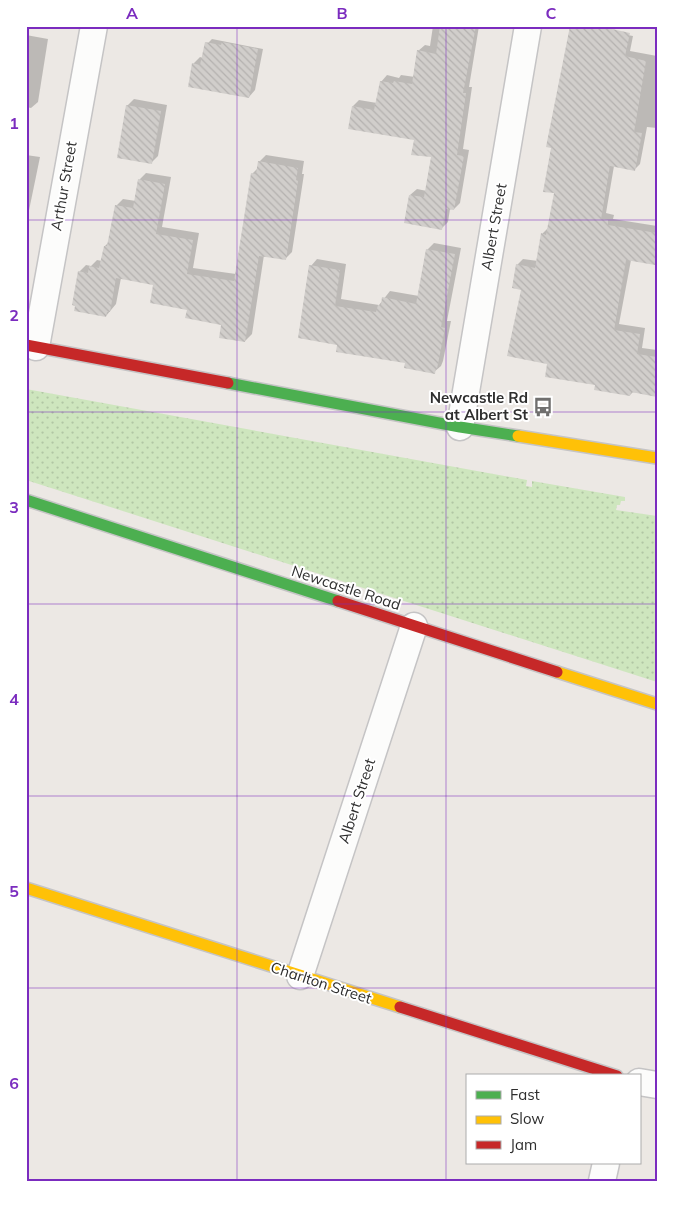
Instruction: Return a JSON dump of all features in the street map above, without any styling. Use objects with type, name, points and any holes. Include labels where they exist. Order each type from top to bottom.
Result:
[{"type":"main road","points":[[31,346],[460,427],[657,458]]},
{"type":"main road","name":"Newcastle Road","points":[[26,500],[657,704]]},
{"type":"main road","name":"Charlton Street","points":[[26,888],[611,1074]]},
{"type":"street","name":"Arthur Street","points":[[31,346],[94,26]]},
{"type":"street","name":"Albert Street","points":[[460,427],[528,26]]},
{"type":"street","name":"Albert Street","points":[[300,976],[414,626]]},
{"type":"street","points":[[640,1082],[657,1085]]},
{"type":"street","points":[[602,1181],[606,1164]]},
{"type":"green space","points":[[26,389],[527,480],[526,486],[532,487],[532,481],[625,497],[625,501],[621,501],[620,505],[617,505],[616,510],[657,516],[657,682],[26,480]]},
{"type":"building","points":[[440,26],[476,26],[463,93],[466,93],[457,155],[464,156],[454,210],[446,209],[442,230],[404,223],[409,195],[424,197],[431,157],[411,155],[414,140],[348,129],[352,106],[374,110],[380,81],[412,84],[417,50],[436,54]]},
{"type":"building","points":[[570,26],[613,26],[612,29],[630,33],[625,56],[646,61],[634,132],[642,133],[635,171],[610,166],[601,219],[608,220],[608,225],[657,233],[655,265],[626,260],[614,330],[640,334],[637,354],[657,357],[657,397],[631,392],[630,396],[594,390],[595,385],[545,377],[547,364],[507,356],[521,290],[512,288],[516,264],[535,268],[541,233],[546,235],[554,193],[543,192],[551,148],[546,147]]},
{"type":"building","points":[[205,42],[221,45],[222,42],[258,49],[249,98],[188,87],[192,63],[200,65]]},
{"type":"building","points":[[126,105],[161,111],[152,164],[117,158]]},
{"type":"building","points":[[258,161],[298,168],[296,180],[298,181],[286,260],[259,256],[245,342],[219,338],[221,325],[185,318],[187,310],[150,303],[153,285],[116,278],[110,312],[107,312],[106,317],[74,311],[75,306],[72,305],[78,271],[88,273],[89,266],[99,268],[104,246],[107,246],[115,205],[133,208],[138,179],[165,184],[156,234],[193,240],[187,274],[234,281],[251,173],[256,174]]},
{"type":"building","points":[[426,249],[455,254],[441,327],[445,328],[435,374],[404,368],[405,363],[336,352],[337,345],[298,338],[309,265],[340,270],[335,306],[376,312],[378,305],[381,305],[382,297],[416,304]]},
{"type":"traffic: fast","points":[[228,383],[460,427],[518,436]]},
{"type":"traffic: fast","points":[[26,500],[338,601]]},
{"type":"traffic: slow","points":[[518,436],[657,458]]},
{"type":"traffic: slow","points":[[557,672],[657,704]]},
{"type":"traffic: slow","points":[[26,888],[400,1007]]},
{"type":"traffic: jam","points":[[26,345],[228,383]]},
{"type":"traffic: jam","points":[[338,601],[557,672]]},
{"type":"traffic: jam","points":[[400,1007],[611,1074]]},
{"type":"place","name":"Newcastle Rd at Albert St","points":[[543,407]]}]
